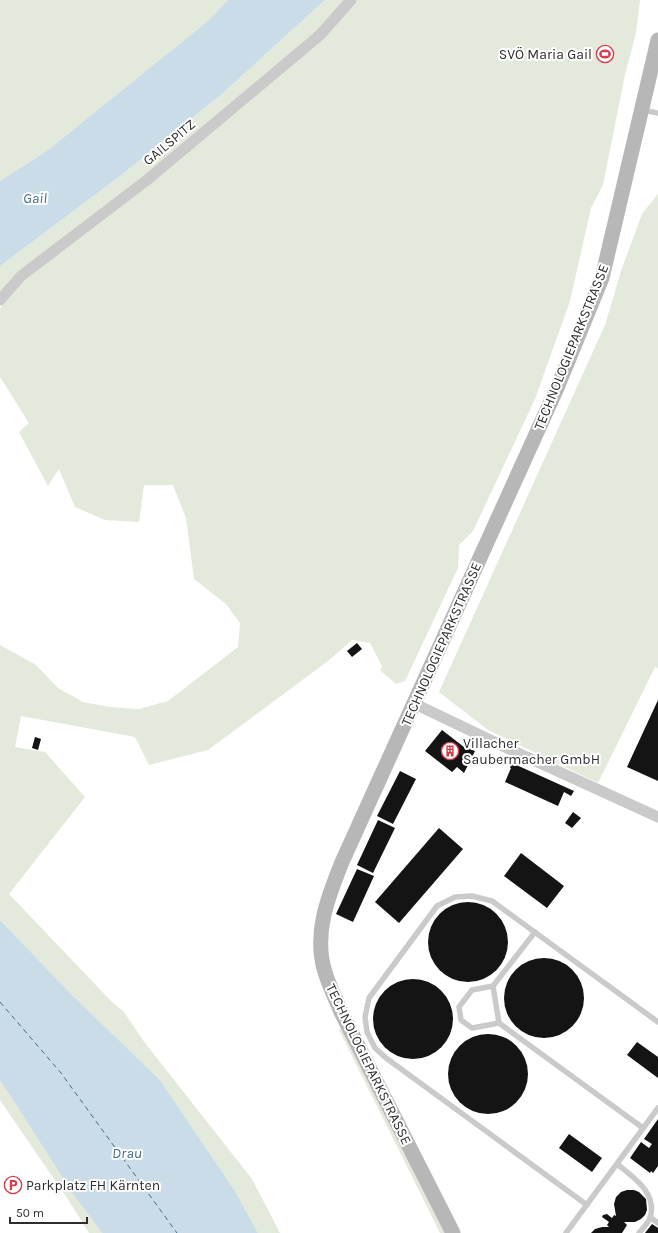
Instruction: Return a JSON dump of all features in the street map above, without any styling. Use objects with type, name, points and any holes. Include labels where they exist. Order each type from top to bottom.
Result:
[{"type":"street","name":"GAILSPITZ","points":[[0,300],[20,276],[147,180],[320,35],[351,0]]},
{"type":"street","name":"TECHNOLOGIEPARKSTRASSE","points":[[453,1233],[341,1012],[325,971],[321,952],[321,935],[324,915],[330,891],[342,862],[415,704],[557,388],[602,278],[658,40]]},
{"type":"street","points":[[415,704],[658,817]]},
{"type":"lane","points":[[642,110],[658,113]]},
{"type":"lane","points":[[586,1205],[386,1058],[375,1048],[367,1032],[365,1017],[370,998],[437,906],[455,898],[472,896],[492,902],[658,1022]]},
{"type":"lane","points":[[499,1023],[472,1028],[461,1020],[459,1007],[472,990],[493,986],[535,932]]},
{"type":"lane","points":[[493,986],[499,1023],[643,1128]]},
{"type":"lane","points":[[566,1233],[658,1108]]},
{"type":"lane","points":[[617,1164],[648,1190],[653,1202],[650,1217],[639,1233]]},
{"type":"lane","points":[[650,1217],[658,1223]]},
{"type":"shaded area","points":[[0,0],[228,0],[209,20],[48,150],[0,181]]},
{"type":"shaded area","points":[[325,0],[640,0],[636,33],[625,75],[603,185],[591,208],[570,301],[535,399],[473,531],[459,545],[458,568],[405,681],[396,684],[380,670],[382,666],[370,643],[352,640],[328,661],[208,750],[149,765],[135,737],[21,716],[15,747],[45,752],[85,797],[9,894],[112,1002],[124,1012],[145,1043],[252,1179],[280,1233],[258,1233],[235,1191],[160,1080],[71,994],[0,920],[0,645],[36,665],[58,688],[83,702],[110,707],[139,709],[168,701],[238,647],[240,623],[226,604],[194,579],[186,518],[173,485],[144,485],[139,522],[105,520],[75,507],[59,469],[48,486],[19,432],[29,423],[0,377],[0,310],[4,295],[0,291],[0,266],[120,176],[222,94]]},
{"type":"shaded area","points":[[658,194],[658,668],[655,667],[598,783],[488,730],[439,692],[605,325],[621,271],[642,214]]},
{"type":"shaded area","points":[[340,1028],[447,1233],[440,1233],[339,1030]]},
{"type":"shaded area","points":[[0,1080],[73,1194],[102,1233],[89,1233],[0,1100]]},
{"type":"water","name":"Gail","points":[[228,0],[325,0],[222,94],[120,176],[0,266],[0,181],[48,150],[209,20]]},
{"type":"water","name":"Drau","points":[[0,920],[71,994],[160,1080],[235,1191],[258,1233],[102,1233],[73,1194],[0,1080]]},
{"type":"building","points":[[357,643],[362,649],[352,657],[347,651]]},
{"type":"building","points":[[658,700],[658,781],[627,767]]},
{"type":"building","name":"Villacher Saubermacher GmbH","points":[[442,730],[464,747],[475,751],[464,773],[457,767],[452,772],[425,751]]},
{"type":"building","points":[[35,737],[41,739],[38,750],[32,748]]},
{"type":"building","points":[[512,763],[574,791],[571,796],[564,792],[558,806],[505,782]]},
{"type":"building","points":[[400,771],[416,779],[393,824],[377,816]]},
{"type":"building","points":[[573,812],[581,818],[572,828],[565,823]]},
{"type":"building","points":[[378,820],[395,828],[373,873],[357,865]]},
{"type":"building","points":[[439,828],[463,849],[399,923],[375,902]]},
{"type":"building","points":[[521,853],[564,886],[547,908],[504,876]]},
{"type":"building","points":[[357,869],[374,876],[353,922],[336,914]]},
{"type":"building","points":[[468,902],[483,905],[496,914],[505,927],[508,942],[505,957],[496,970],[483,979],[468,982],[453,979],[440,970],[431,957],[428,942],[431,927],[440,914],[453,905]]},
{"type":"building","points":[[544,958],[559,961],[572,970],[581,983],[584,998],[581,1013],[572,1026],[559,1035],[544,1038],[529,1035],[516,1026],[507,1013],[504,998],[507,983],[516,970],[529,961]]},
{"type":"building","points":[[413,979],[428,982],[441,991],[450,1004],[453,1019],[450,1034],[441,1047],[428,1056],[413,1059],[398,1056],[385,1047],[376,1034],[373,1019],[376,1004],[385,991],[398,982]]},
{"type":"building","points":[[488,1034],[503,1037],[516,1046],[525,1059],[528,1074],[525,1089],[516,1102],[503,1111],[488,1114],[473,1111],[460,1102],[451,1089],[448,1074],[451,1059],[460,1046],[473,1037]]},
{"type":"building","points":[[637,1042],[658,1057],[658,1078],[627,1055]]},
{"type":"building","points":[[658,1119],[658,1166],[653,1173],[651,1171],[650,1173],[630,1158],[641,1142],[649,1148],[652,1144],[644,1139]]},
{"type":"building","points":[[569,1134],[602,1158],[592,1172],[559,1148]]},
{"type":"building","points":[[627,1190],[639,1192],[646,1199],[647,1210],[645,1215],[635,1222],[624,1222],[627,1225],[622,1233],[591,1233],[595,1229],[609,1227],[607,1225],[609,1222],[602,1217],[603,1215],[607,1214],[612,1218],[614,1215],[616,1216],[614,1204],[616,1197],[621,1192]]},
{"type":"building","points":[[652,1224],[658,1228],[658,1233],[645,1233]]},
{"type":"ferry route","points":[[0,1002],[61,1073],[177,1233]]},
{"type":"place","name":"SVÖ Maria Gail","points":[[605,54]]},
{"type":"place","name":"Villacher Saubermacher GmbH","points":[[450,751]]},
{"type":"place","name":"Parkplatz FH Kärnten","points":[[13,1185]]}]
